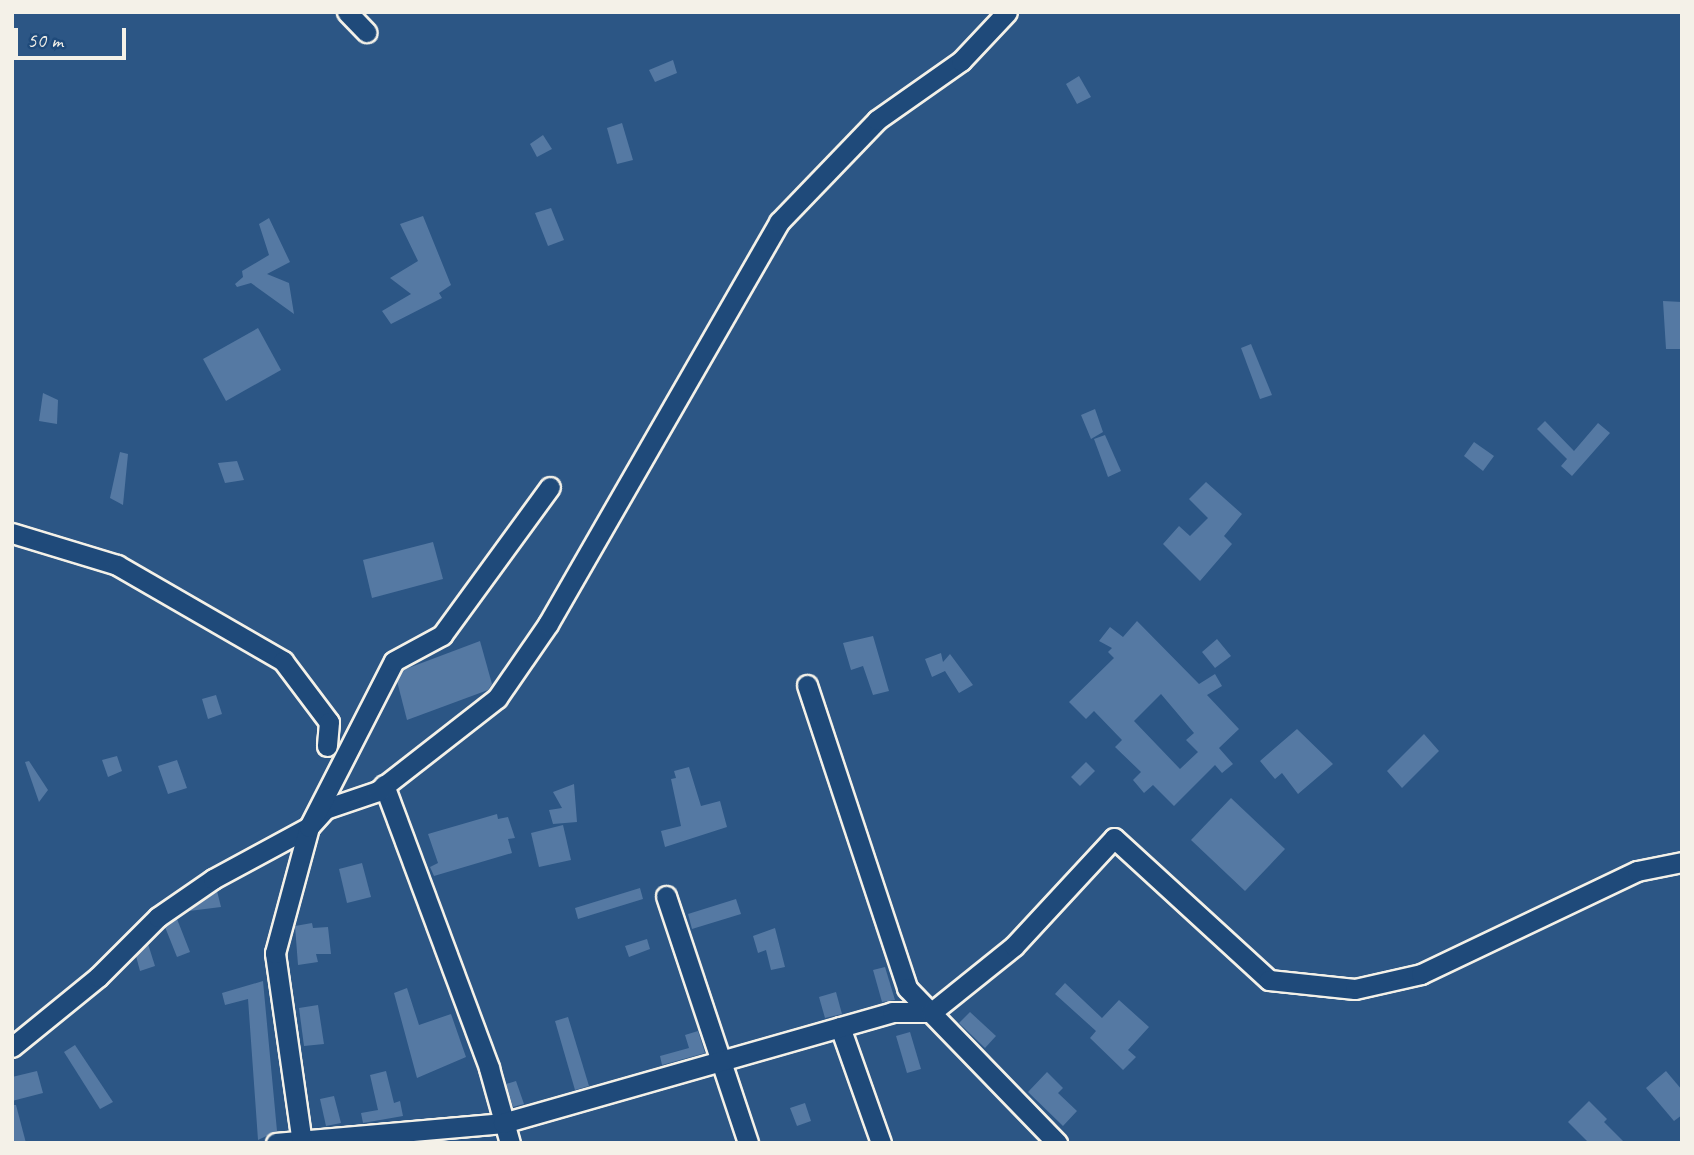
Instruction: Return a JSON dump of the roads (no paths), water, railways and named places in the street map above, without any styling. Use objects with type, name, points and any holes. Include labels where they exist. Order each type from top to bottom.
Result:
[{"type":"street","points":[[347,12],[366,32]]},
{"type":"street","points":[[14,1043],[98,977],[158,917],[214,879],[309,827],[324,809],[384,785],[496,698],[548,624],[779,222],[877,120],[961,61],[1007,12]]},
{"type":"street","points":[[302,1141],[275,953],[309,827],[394,661],[442,635],[550,488]]},
{"type":"street","points":[[12,533],[117,565],[283,662],[329,722],[327,746]]},
{"type":"street","points":[[807,685],[906,988],[1057,1143]]},
{"type":"street","points":[[384,785],[489,1068],[510,1143]]},
{"type":"street","points":[[276,1143],[503,1123],[892,1012],[932,1012],[1014,946],[1114,838],[1269,980],[1356,989],[1421,974],[1637,871],[1682,862]]},
{"type":"street","points":[[666,896],[748,1143]]},
{"type":"street","points":[[840,1027],[881,1143]]}]
